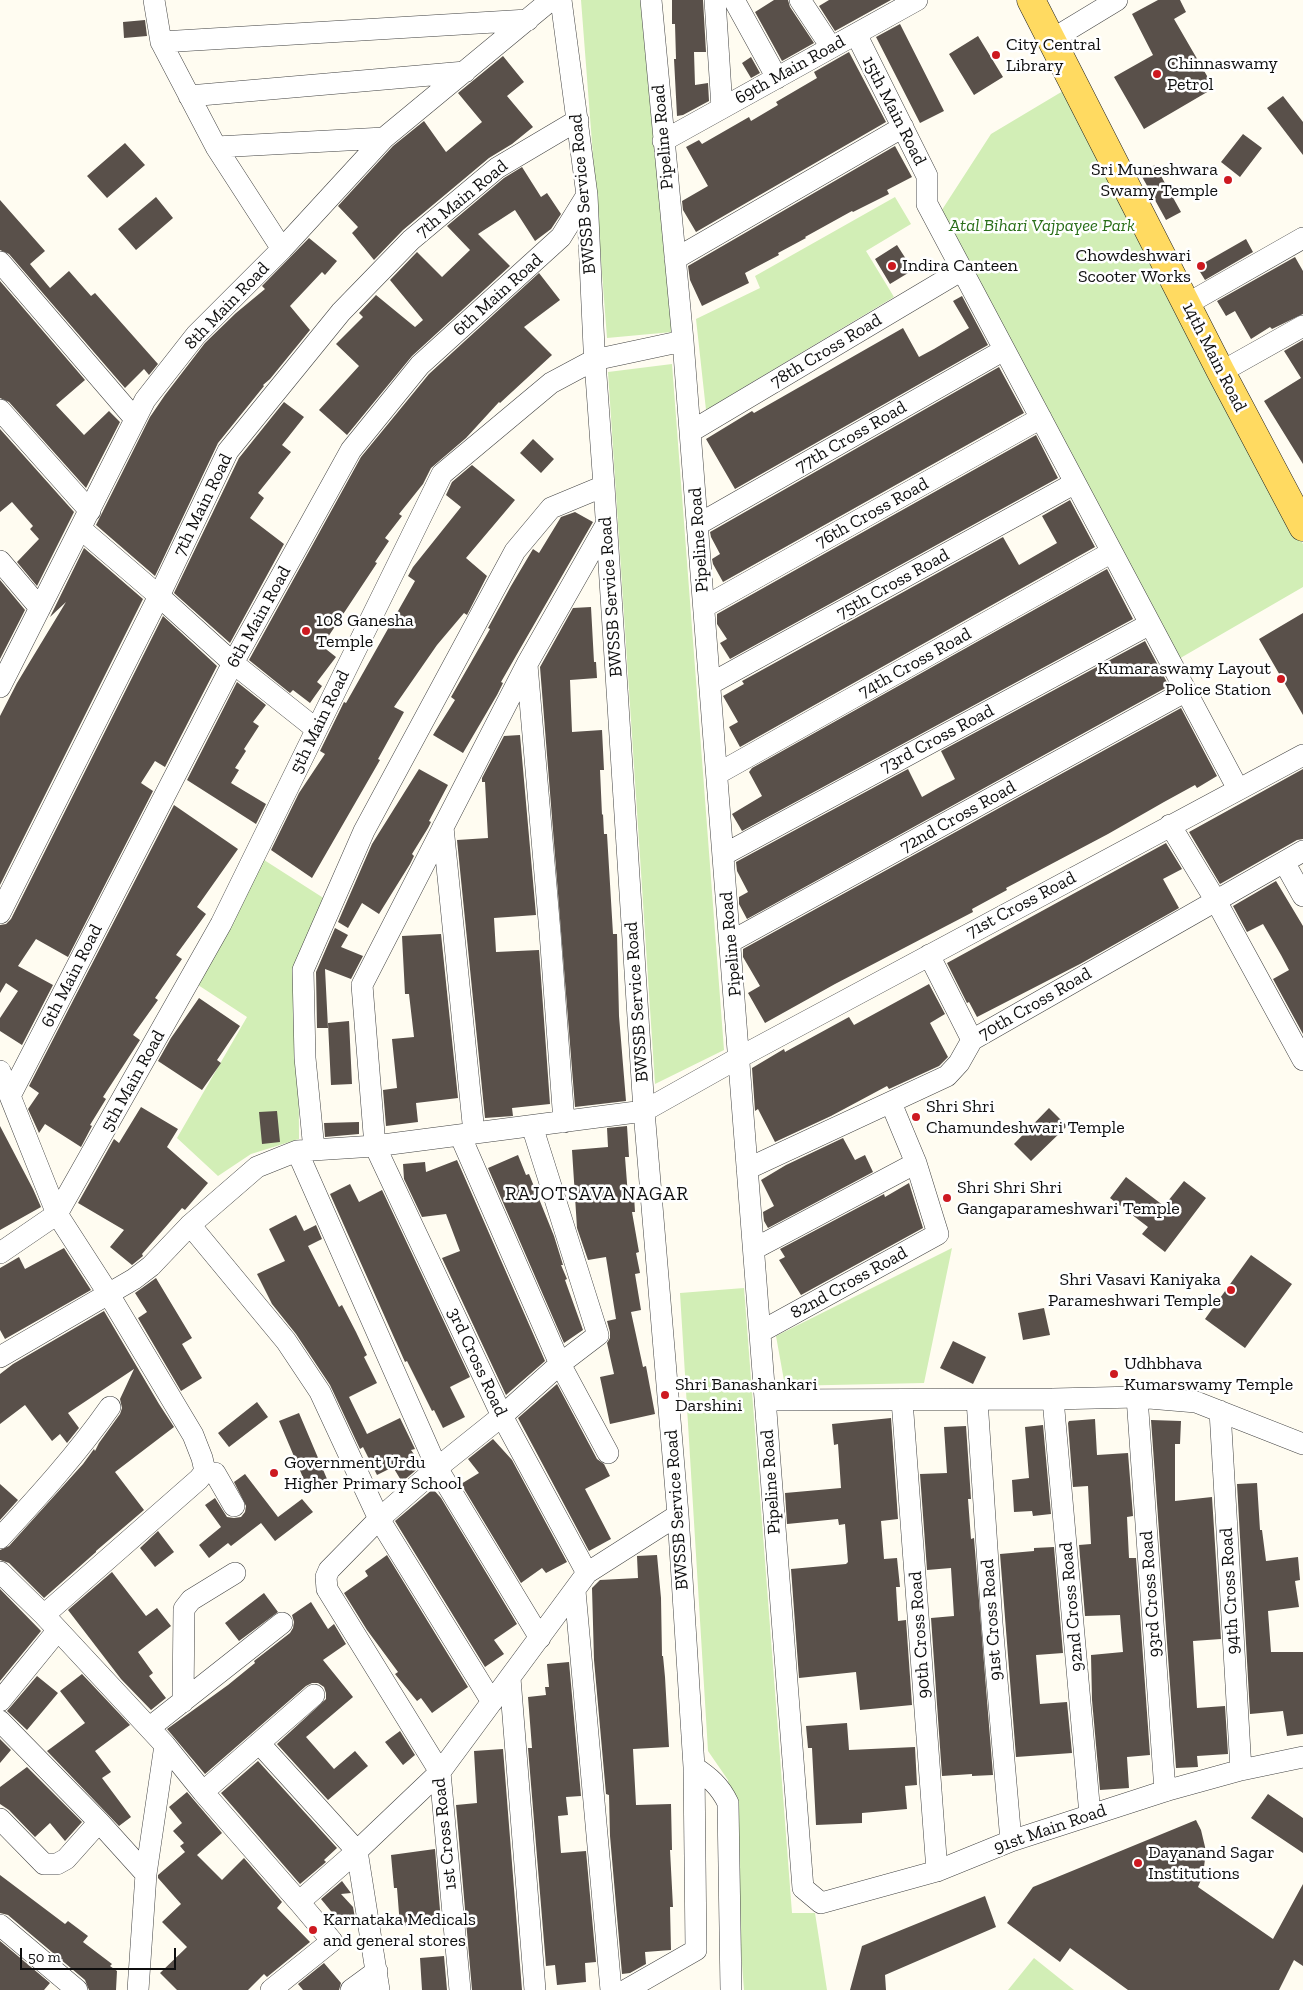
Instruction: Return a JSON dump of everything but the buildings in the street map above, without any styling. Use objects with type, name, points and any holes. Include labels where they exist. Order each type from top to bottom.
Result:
[{"type":"main road","name":"14th Main Road","points":[[1031,0],[1221,372],[1303,527]]},
{"type":"street","points":[[154,0],[161,42],[216,147],[282,249]]},
{"type":"street","name":"8th Main Road","points":[[0,687],[144,400],[196,334],[282,249],[384,138],[551,0]]},
{"type":"street","name":"BWSSB Service Road","points":[[561,0],[587,195],[594,360],[604,486],[644,1110],[678,1515],[694,1767],[696,1950],[626,1990]]},
{"type":"street","name":"Pipeline Road","points":[[651,0],[674,259],[684,342],[803,1888]]},
{"type":"street","points":[[715,0],[722,108]]},
{"type":"street","points":[[734,0],[777,78]]},
{"type":"street","points":[[800,0],[832,47]]},
{"type":"street","name":"69th Main Road","points":[[663,141],[856,34],[883,8],[917,0]]},
{"type":"street","points":[[1051,40],[1117,0]]},
{"type":"street","points":[[161,42],[528,20]]},
{"type":"street","name":"15th Main Road","points":[[856,34],[927,176],[927,204],[1238,789]]},
{"type":"street","points":[[189,96],[465,72]]},
{"type":"street","name":"7th Main Road","points":[[0,913],[159,596],[228,451],[341,312],[411,240],[497,168],[578,120]]},
{"type":"street","points":[[674,259],[903,127]]},
{"type":"street","points":[[216,147],[384,138]]},
{"type":"street","name":"6th Main Road","points":[[10,1096],[233,663],[351,450],[420,365],[562,236],[587,195]]},
{"type":"street","points":[[1187,304],[1301,243]]},
{"type":"street","points":[[0,262],[135,419]]},
{"type":"street","name":"78th Cross Road","points":[[690,432],[962,270]]},
{"type":"street","points":[[1221,372],[1303,326]]},
{"type":"street","name":"5th Main Road","points":[[57,1214],[221,924],[442,474],[551,383],[594,360],[684,342]]},
{"type":"street","name":"77th Cross Road","points":[[698,525],[1004,350]]},
{"type":"street","points":[[0,410],[85,520],[159,596],[233,663],[316,729]]},
{"type":"street","name":"76th Cross Road","points":[[704,607],[1040,418]]},
{"type":"street","name":"75th Cross Road","points":[[710,684],[1075,483]]},
{"type":"street","points":[[540,1638],[437,1468],[305,1150],[303,970],[364,832],[515,551],[551,508],[604,486]]},
{"type":"street","points":[[375,1146],[362,985],[527,664],[606,525]]},
{"type":"street","name":"74th Cross Road","points":[[717,774],[1112,552]]},
{"type":"street","points":[[0,561],[40,608]]},
{"type":"street","name":"73rd Cross Road","points":[[724,854],[1150,624]]},
{"type":"street","points":[[527,664],[564,1122]]},
{"type":"street","name":"72nd Cross Road","points":[[730,942],[1186,691]]},
{"type":"street","name":"71st Cross Road","points":[[644,1110],[1303,755]]},
{"type":"street","points":[[1170,825],[1216,901],[1303,1060]]},
{"type":"street","points":[[444,827],[467,1134],[560,1364],[608,1453]]},
{"type":"street","name":"70th Cross Road","points":[[747,1169],[947,1076],[959,1063],[972,1040],[1303,852]]},
{"type":"street","points":[[1284,862],[1303,896]]},
{"type":"street","points":[[929,955],[972,1040]]},
{"type":"street","points":[[0,1071],[57,1214],[108,1294],[193,1436],[205,1471],[199,1479],[51,1622],[0,1701]]},
{"type":"street","points":[[754,1249],[916,1163],[891,1103]]},
{"type":"street","points":[[0,1357],[134,1279],[151,1266],[190,1225],[256,1167],[305,1150],[375,1146],[644,1110]]},
{"type":"street","points":[[379,1519],[437,1468],[502,1416],[560,1364],[598,1335],[532,1126]]},
{"type":"street","name":"3rd Cross Road","points":[[375,1146],[502,1416],[587,1573]]},
{"type":"street","name":"82nd Cross Road","points":[[760,1332],[938,1234],[916,1163]]},
{"type":"street","points":[[0,1253],[57,1214]]},
{"type":"street","points":[[190,1225],[286,1341],[320,1392],[379,1519],[492,1702]]},
{"type":"street","points":[[765,1400],[977,1400],[1137,1397],[1196,1402],[1303,1444]]},
{"type":"street","name":"93rd Cross Road","points":[[1137,1397],[1166,1791]]},
{"type":"street","name":"92nd Cross Road","points":[[1054,1399],[1090,1815]]},
{"type":"street","name":"90th Cross Road","points":[[902,1400],[937,1871]]},
{"type":"street","name":"91st Cross Road","points":[[977,1400],[992,1623],[1011,1840]]},
{"type":"street","points":[[0,1538],[89,1437],[110,1408]]},
{"type":"street","name":"94th Cross Road","points":[[1220,1411],[1241,1770]]},
{"type":"street","points":[[215,1473],[234,1506]]},
{"type":"street","points":[[299,1902],[357,1851],[440,1772],[587,1573],[678,1515]]},
{"type":"street","name":"1st Cross Road","points":[[379,1519],[329,1570],[326,1577],[327,1589],[440,1772],[460,1990]]},
{"type":"street","points":[[0,1572],[51,1622],[165,1745],[203,1792],[332,1941],[271,1990]]},
{"type":"street","points":[[182,1702],[184,1609],[191,1600],[235,1573]]},
{"type":"street","points":[[575,1591],[611,1990]]},
{"type":"street","points":[[149,1728],[282,1623]]},
{"type":"street","points":[[510,1678],[535,1990]]},
{"type":"street","points":[[203,1792],[314,1696]]},
{"type":"street","points":[[0,1721],[99,1822],[146,1874]]},
{"type":"street","points":[[259,1743],[357,1851],[378,1980],[351,1990]]},
{"type":"street","points":[[138,1990],[146,1874],[165,1745]]},
{"type":"street","name":"91st Main Road","points":[[803,1888],[822,1903],[937,1871],[1011,1840],[1166,1791],[1241,1770],[1303,1757]]},
{"type":"street","points":[[694,1767],[712,1779],[722,1790],[728,1803],[731,1990]]},
{"type":"street","points":[[0,1819],[44,1864],[57,1864],[66,1859],[99,1822]]},
{"type":"street","points":[[0,1925],[77,1990]]},
{"type":"green space","points":[[581,0],[646,0],[672,332],[607,338]]},
{"type":"green space","name":"Atal Bihari Vajpayee Park","points":[[1068,88],[1303,544],[1303,587],[1177,660],[938,216],[991,134]]},
{"type":"green space","points":[[895,197],[911,224],[866,251],[894,297],[706,410],[696,319],[760,288],[755,276]]},
{"type":"green space","points":[[672,364],[724,1050],[655,1084],[608,372]]},
{"type":"green space","points":[[261,858],[325,899],[298,969],[299,1139],[251,1154],[218,1176],[177,1138],[247,1017],[195,983]]},
{"type":"green space","points":[[952,1248],[924,1383],[785,1386],[776,1336]]},
{"type":"green space","points":[[744,1288],[792,1913],[815,1913],[827,1990],[744,1990],[728,1780],[708,1751],[680,1293]]},
{"type":"green space","points":[[1034,1958],[1074,1990],[1008,1990]]},
{"type":"place","name":"City Central Library","points":[[996,55]]},
{"type":"place","name":"Chinnaswamy Petrol","points":[[1157,74]]},
{"type":"place","name":"Sri Muneshwara Swamy Temple","points":[[1228,180]]},
{"type":"place","name":"Indira Canteen","points":[[892,266]]},
{"type":"place","name":"Chowdeshwari Scooter Works","points":[[1201,266]]},
{"type":"place","name":"108 Ganesha Temple","points":[[306,631]]},
{"type":"place","name":"Kumaraswamy Layout Police Station","points":[[1281,679]]},
{"type":"place","name":"Shri Shri Chamundeshwari Temple","points":[[916,1117]]},
{"type":"place","name":"Shri Shri Shri Gangaparameshwari Temple","points":[[947,1198]]},
{"type":"place","name":"Shri Vasavi Kaniyaka Parameshwari Temple","points":[[1231,1290]]},
{"type":"place","name":"Udhbhava Kumarswamy Temple","points":[[1114,1374]]},
{"type":"place","name":"Shri Banashankari Darshini","points":[[665,1395]]},
{"type":"place","name":"Government Urdu Higher Primary School","points":[[274,1473]]},
{"type":"place","name":"Dayanand Sagar Institutions","points":[[1138,1863]]},
{"type":"place","name":"Karnataka Medicals and general stores","points":[[313,1930]]},
{"type":"district","name":"RAJOTSAVA NAGAR","points":[[597,1195]]}]
